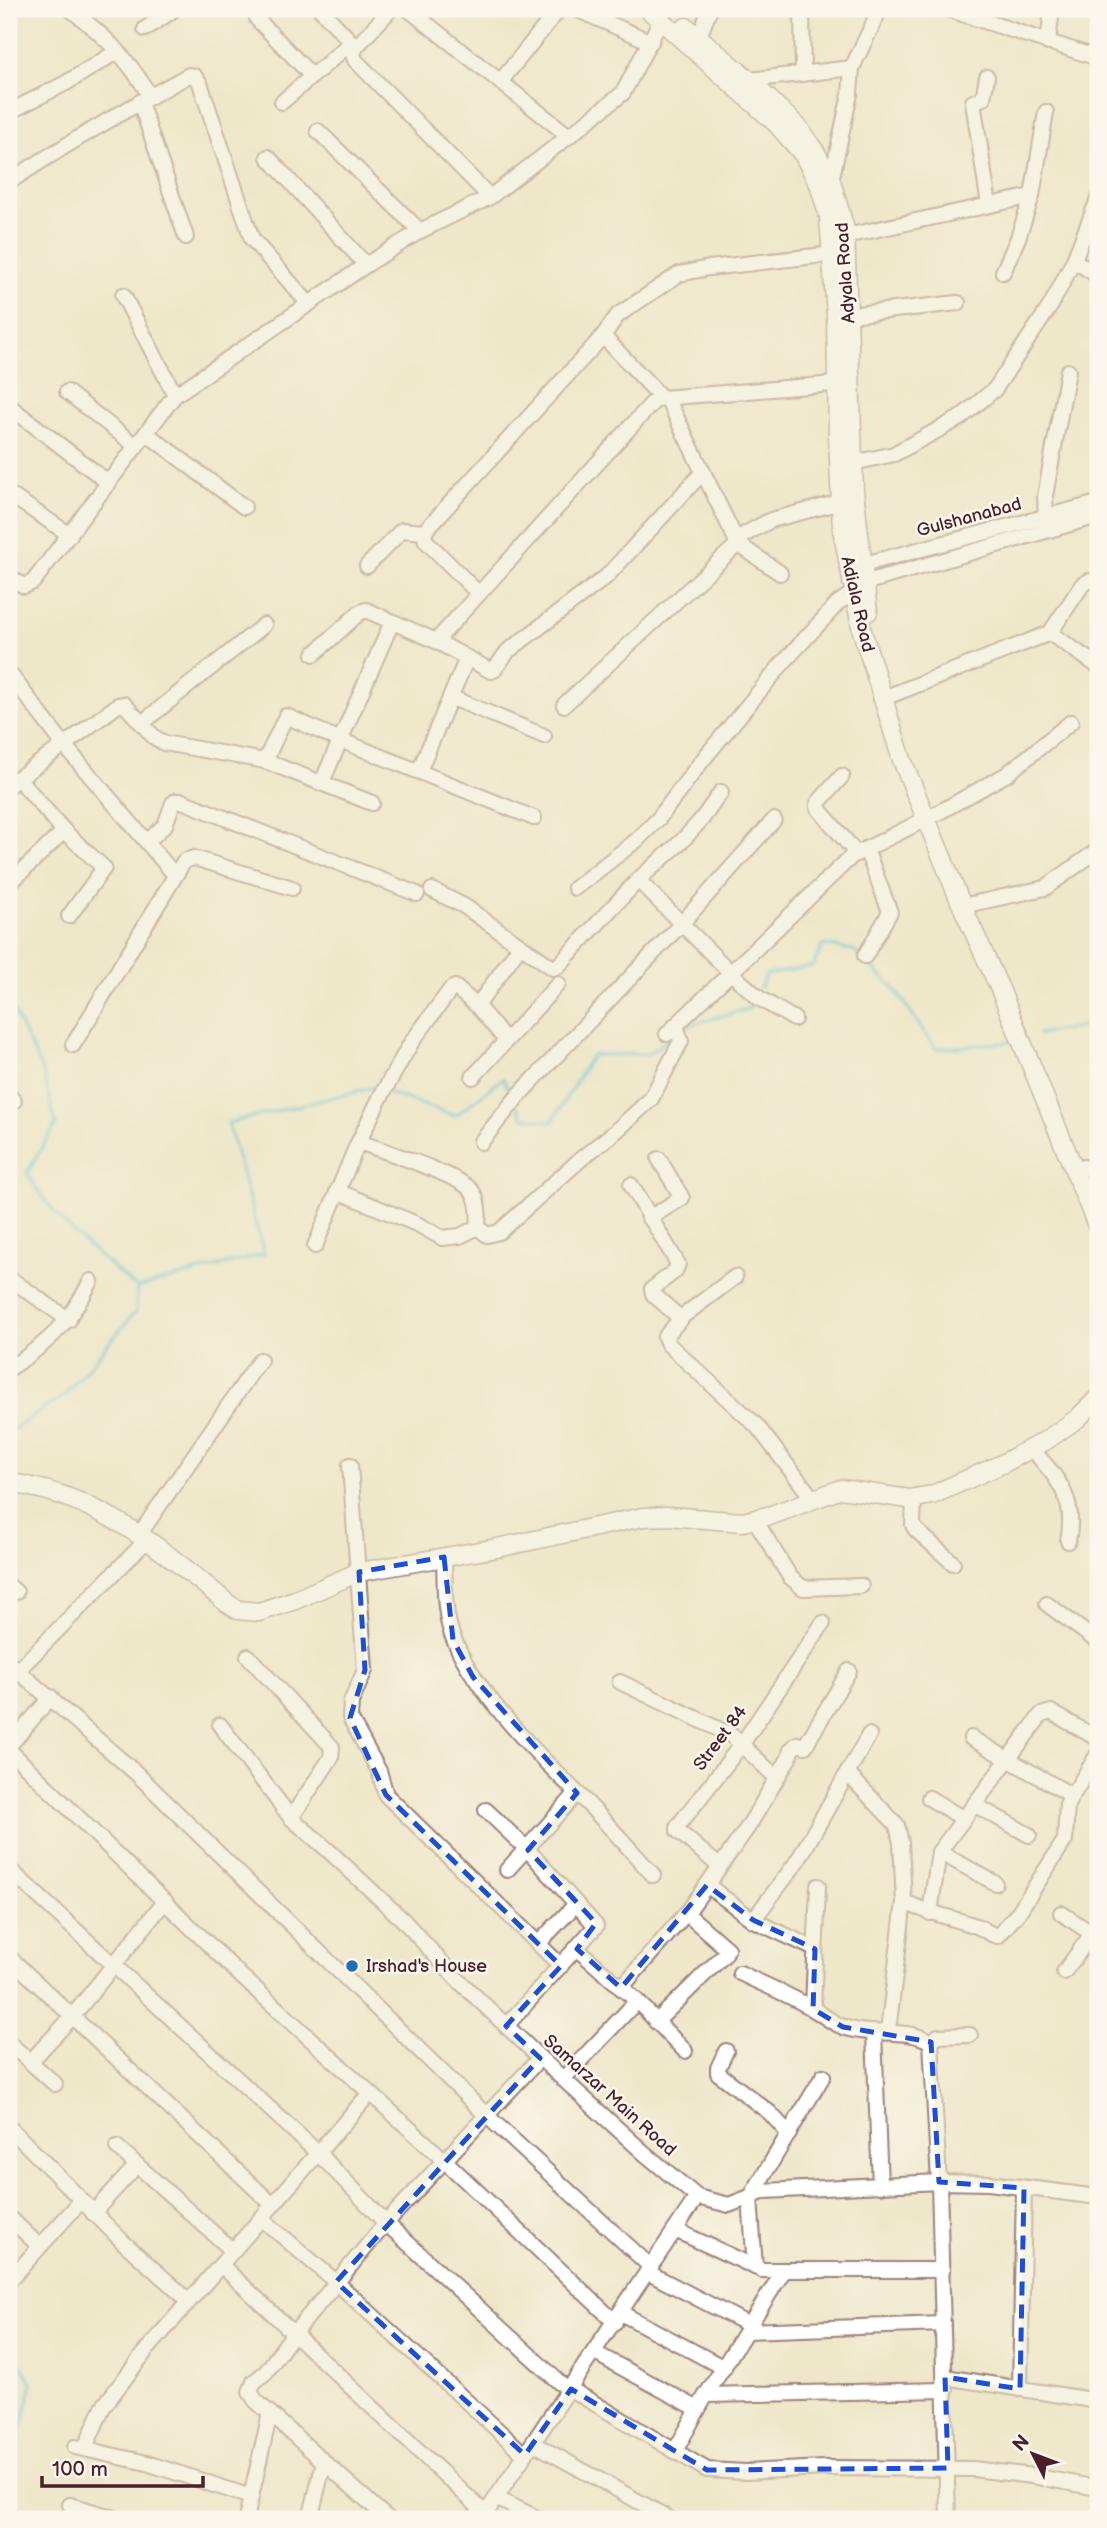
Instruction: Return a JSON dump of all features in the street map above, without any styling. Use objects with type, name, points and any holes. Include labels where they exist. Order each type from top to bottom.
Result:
[{"type":"main road","name":"Adyala Road","points":[[658,12],[699,37],[749,79],[798,127],[831,181],[849,314],[844,383],[853,463],[855,566]]},
{"type":"main road","name":"Adiala Road","points":[[658,12],[776,122],[803,154],[820,184],[841,248],[836,315],[844,383],[841,502],[855,566],[856,588],[902,760],[932,817],[1098,1228]]},
{"type":"main road","name":"Adiala Road","points":[[856,588],[867,608],[886,697]]},
{"type":"main road","name":"Adiala Road","points":[[968,905],[1010,984],[1091,1169],[1098,1200]]},
{"type":"main road","points":[[9,1482],[62,1495],[143,1538],[228,1603],[248,1612],[259,1612],[278,1607],[359,1572],[643,1517],[667,1516],[734,1522],[755,1520],[841,1489],[886,1497],[914,1498],[932,1495],[1060,1432],[1098,1398]]},
{"type":"street","points":[[70,9],[104,35],[132,67],[145,99],[186,237]]},
{"type":"street","points":[[145,29],[175,9]]},
{"type":"street","points":[[320,9],[354,44]]},
{"type":"street","points":[[282,102],[354,44],[391,9]]},
{"type":"street","points":[[408,9],[569,136]]},
{"type":"street","points":[[500,82],[559,9]]},
{"type":"street","points":[[576,9],[651,42]]},
{"type":"street","points":[[699,37],[710,9]]},
{"type":"street","points":[[802,9],[803,73]]},
{"type":"street","points":[[831,181],[850,94],[852,68],[880,9]]},
{"type":"street","points":[[1048,43],[1052,9]]},
{"type":"street","points":[[952,10],[1098,58]]},
{"type":"street","points":[[9,577],[29,586],[175,395],[308,303],[420,231],[490,197],[623,93],[651,42],[658,12]]},
{"type":"street","points":[[257,19],[312,76]]},
{"type":"street","points":[[354,44],[355,60],[490,197]]},
{"type":"street","points":[[9,113],[66,83],[118,51]]},
{"type":"street","points":[[749,79],[852,68]]},
{"type":"street","points":[[9,182],[54,152],[145,99],[189,75],[194,76],[200,83],[252,239],[308,303]]},
{"type":"street","points":[[987,77],[983,98],[973,102],[989,205]]},
{"type":"street","points":[[1003,272],[1032,196],[1046,113]]},
{"type":"street","points":[[318,131],[420,231]]},
{"type":"street","points":[[268,157],[366,265]]},
{"type":"street","points":[[424,532],[603,336],[618,315],[679,274],[841,248],[989,205],[1032,196]]},
{"type":"street","points":[[853,463],[894,454],[960,418],[995,389],[1031,337],[1074,260],[1098,199]]},
{"type":"street","points":[[1074,260],[1098,276]]},
{"type":"street","points":[[123,295],[175,395]]},
{"type":"street","points":[[849,314],[958,303]]},
{"type":"street","points":[[603,336],[664,398],[737,541],[780,573]]},
{"type":"street","points":[[1046,523],[1049,474],[1068,371]]},
{"type":"street","points":[[436,641],[654,401],[844,383]]},
{"type":"street","points":[[67,392],[136,446]]},
{"type":"street","points":[[9,406],[109,483]]},
{"type":"street","points":[[146,433],[244,507]]},
{"type":"street","points":[[314,653],[359,613],[366,610],[436,641],[491,671],[494,670],[509,651],[606,577],[703,472]]},
{"type":"street","points":[[9,494],[70,535]]},
{"type":"street","points":[[564,705],[737,541],[771,520],[841,502]]},
{"type":"street","name":"Gulshanabad","points":[[856,588],[1098,503]]},
{"type":"street","name":"Gulshanabad","points":[[855,566],[1046,523],[1098,516]]},
{"type":"street","points":[[367,566],[402,530],[424,532]]},
{"type":"street","points":[[424,532],[426,541],[479,594]]},
{"type":"street","points":[[886,697],[1050,633],[1082,585],[1089,581],[1098,581]]},
{"type":"street","points":[[575,888],[637,840],[659,818],[701,762],[782,664],[838,603],[856,588]]},
{"type":"street","points":[[322,782],[392,622]]},
{"type":"street","points":[[142,723],[264,625]]},
{"type":"street","points":[[1050,633],[1098,666]]},
{"type":"street","points":[[419,772],[467,658]]},
{"type":"street","points":[[9,673],[64,745],[174,874]]},
{"type":"street","points":[[450,697],[544,736]]},
{"type":"street","points":[[9,796],[17,782],[64,745],[118,705],[127,705],[154,737],[164,743],[265,761],[372,803]]},
{"type":"street","points":[[265,761],[286,716],[534,818]]},
{"type":"street","points":[[359,1142],[440,1173],[470,1188],[475,1197],[478,1227],[487,1235],[499,1232],[651,1099],[681,1041],[672,1029],[861,851],[932,817],[1007,774],[1071,722]]},
{"type":"street","points":[[842,776],[818,803],[818,808],[861,851],[890,912],[865,956]]},
{"type":"street","points":[[17,782],[64,831],[104,867],[69,916]]},
{"type":"street","points":[[432,890],[464,906],[553,968],[558,966],[638,880],[682,841],[702,819],[720,792]]},
{"type":"street","points":[[148,841],[164,825],[173,803],[181,801],[417,894]]},
{"type":"street","points":[[481,1142],[519,1095],[682,923],[774,820]]},
{"type":"street","points":[[10,883],[64,831]]},
{"type":"street","points":[[968,905],[1045,888],[1098,850]]},
{"type":"street","points":[[73,1045],[184,861],[194,858],[292,888]]},
{"type":"street","points":[[638,880],[759,998],[794,1019]]},
{"type":"street","points":[[477,1006],[520,946]]},
{"type":"street","points":[[473,1077],[558,984]]},
{"type":"street","points":[[315,1246],[359,1142],[411,1043],[444,995],[455,987],[477,1006],[506,1040]]},
{"type":"street","points":[[649,1218],[682,1198],[659,1159]]},
{"type":"street","points":[[631,1185],[678,1267],[652,1289],[653,1294],[681,1318]]},
{"type":"street","points":[[337,1191],[419,1225],[442,1238],[460,1236],[478,1227]]},
{"type":"street","points":[[736,1277],[681,1318],[666,1337],[667,1344],[757,1426],[813,1499]]},
{"type":"street","points":[[9,1278],[69,1320]]},
{"type":"street","points":[[9,1369],[39,1348],[69,1320],[91,1281]]},
{"type":"street","points":[[260,1360],[143,1538],[11,1670],[51,1697],[136,1773],[649,2270],[749,2328],[943,2324]]},
{"type":"street","points":[[1032,1448],[1068,1497],[1072,1516],[1068,1541]]},
{"type":"street","points":[[350,1465],[365,1670],[351,1702],[351,1718],[379,1771],[386,1795],[561,1966]]},
{"type":"street","points":[[914,1498],[913,1525],[953,1563]]},
{"type":"street","points":[[755,1520],[790,1577],[803,1588],[861,1586]]},
{"type":"street","points":[[444,1557],[446,1602],[453,1640],[473,1677],[547,1765],[578,1793],[653,1875]]},
{"type":"street","points":[[1047,1604],[1098,1642]]},
{"type":"street","name":"Street 84","points":[[719,1866],[678,1831],[677,1826],[742,1744],[823,1622]]},
{"type":"street","points":[[248,1656],[332,1747],[331,1758],[291,1818]]},
{"type":"street","points":[[621,1988],[707,1885],[748,1827],[794,1746],[805,1746],[849,1671]]},
{"type":"street","points":[[620,1682],[731,1735],[777,1778]]},
{"type":"street","points":[[51,1697],[9,1748],[241,1976],[618,2317],[724,2368]]},
{"type":"street","points":[[930,1913],[939,1852],[1041,1715],[1051,1712],[1098,1739]]},
{"type":"street","name":"Samarzar Main Road","points":[[220,1725],[291,1818],[404,1922],[456,1979],[540,2058],[643,2152],[697,2197],[729,2205],[765,2191],[778,2189],[939,2182],[989,2183],[1098,2197]]},
{"type":"street","points":[[753,1920],[797,1862],[869,1735]]},
{"type":"street","points":[[971,1738],[1071,1795]]},
{"type":"street","points":[[904,1902],[930,1913],[982,1928],[992,1935],[998,1936],[1004,1932],[1065,1840],[1067,1804],[1098,1754]]},
{"type":"street","points":[[847,1773],[897,1825],[901,1843],[904,1902],[881,2032],[880,2186]]},
{"type":"street","points":[[507,1870],[578,1793]]},
{"type":"street","points":[[929,1798],[964,1819]]},
{"type":"street","points":[[975,1805],[1029,1835]]},
{"type":"street","points":[[486,1810],[528,1850],[596,1926],[506,2026]]},
{"type":"street","points":[[939,1852],[995,1883]]},
{"type":"street","points":[[9,1869],[319,2154],[386,2222],[560,2383],[707,2470],[746,2472],[825,2468],[973,2469],[1098,2488]]},
{"type":"street","points":[[707,1885],[753,1920],[815,1949]]},
{"type":"street","points":[[813,2009],[818,1886]]},
{"type":"street","points":[[30,2062],[72,2017],[165,1901]]},
{"type":"street","points":[[538,1944],[576,1904]]},
{"type":"street","points":[[656,2022],[727,1949],[686,1913]]},
{"type":"street","points":[[1061,1913],[1095,1936],[1064,1972]]},
{"type":"street","points":[[577,1949],[637,2001],[685,2051]]},
{"type":"street","points":[[9,1957],[273,2205]]},
{"type":"street","points":[[740,1973],[843,2027],[919,2036],[931,2042]]},
{"type":"street","points":[[563,2079],[637,2001]]},
{"type":"street","points":[[948,2519],[939,2182],[931,2042],[937,2036],[970,2035]]},
{"type":"street","points":[[9,2044],[55,2084]]},
{"type":"street","points":[[726,2051],[718,2073],[770,2113],[789,2134]]},
{"type":"street","points":[[388,2519],[250,2392],[254,2382],[267,2372],[294,2333],[386,2222],[540,2058]]},
{"type":"street","points":[[755,2267],[750,2198],[822,2076]]},
{"type":"street","points":[[251,2497],[147,2463],[80,2447],[112,2393],[370,2093]]},
{"type":"street","points":[[10,2130],[93,2213],[189,2301]]},
{"type":"street","points":[[117,2147],[233,2251]]},
{"type":"street","points":[[93,2213],[137,2165]]},
{"type":"street","points":[[1020,2389],[1024,2188]]},
{"type":"street","points":[[220,2265],[484,2517],[697,2197]]},
{"type":"street","points":[[9,2281],[81,2200]]},
{"type":"street","points":[[9,2217],[39,2246]]},
{"type":"street","points":[[261,2218],[529,2449],[670,2519]]},
{"type":"street","points":[[675,2230],[762,2270],[942,2270]]},
{"type":"street","points":[[675,2451],[706,2395],[784,2270]]},
{"type":"street","points":[[595,2353],[698,2409]]},
{"type":"street","points":[[706,2395],[945,2383],[1020,2389],[1098,2401]]},
{"type":"street","points":[[246,2519],[270,2413]]},
{"type":"street","points":[[310,2519],[324,2462]]},
{"type":"street","points":[[496,2498],[539,2519]]},
{"type":"street","points":[[70,2505],[118,2519]]},
{"type":"highlighted area","points":[[444,1557],[453,1640],[473,1677],[577,1793],[528,1850],[596,1923],[577,1949],[621,1988],[707,1885],[753,1920],[815,1949],[813,2009],[843,2027],[931,2042],[939,2182],[1024,2188],[1020,2389],[945,2377],[948,2468],[707,2470],[571,2389],[525,2455],[336,2282],[540,2058],[506,2026],[561,1966],[386,1795],[350,1718],[365,1670],[359,1572]]},
{"type":"waterway","points":[[760,987],[766,975],[813,966],[823,945],[853,950],[893,987],[936,1049],[1010,1042]]},
{"type":"waterway","points":[[9,1001],[43,1072],[56,1124],[27,1173],[63,1222],[137,1288],[136,1311],[65,1395],[9,1432]]},
{"type":"waterway","points":[[686,1026],[750,1008],[752,1003]]},
{"type":"waterway","points":[[1039,1034],[1076,1028],[1098,1021]]},
{"type":"waterway","points":[[517,1106],[523,1117],[552,1122],[592,1055],[648,1054],[669,1039]]},
{"type":"waterway","points":[[389,1093],[455,1116],[503,1078],[512,1096]]},
{"type":"waterway","points":[[137,1288],[264,1254],[228,1123],[375,1087],[379,1089]]},
{"type":"waterway","points":[[9,2347],[32,2382],[9,2485]]},
{"type":"place","name":"Irshad's House","points":[[352,1966]]}]
